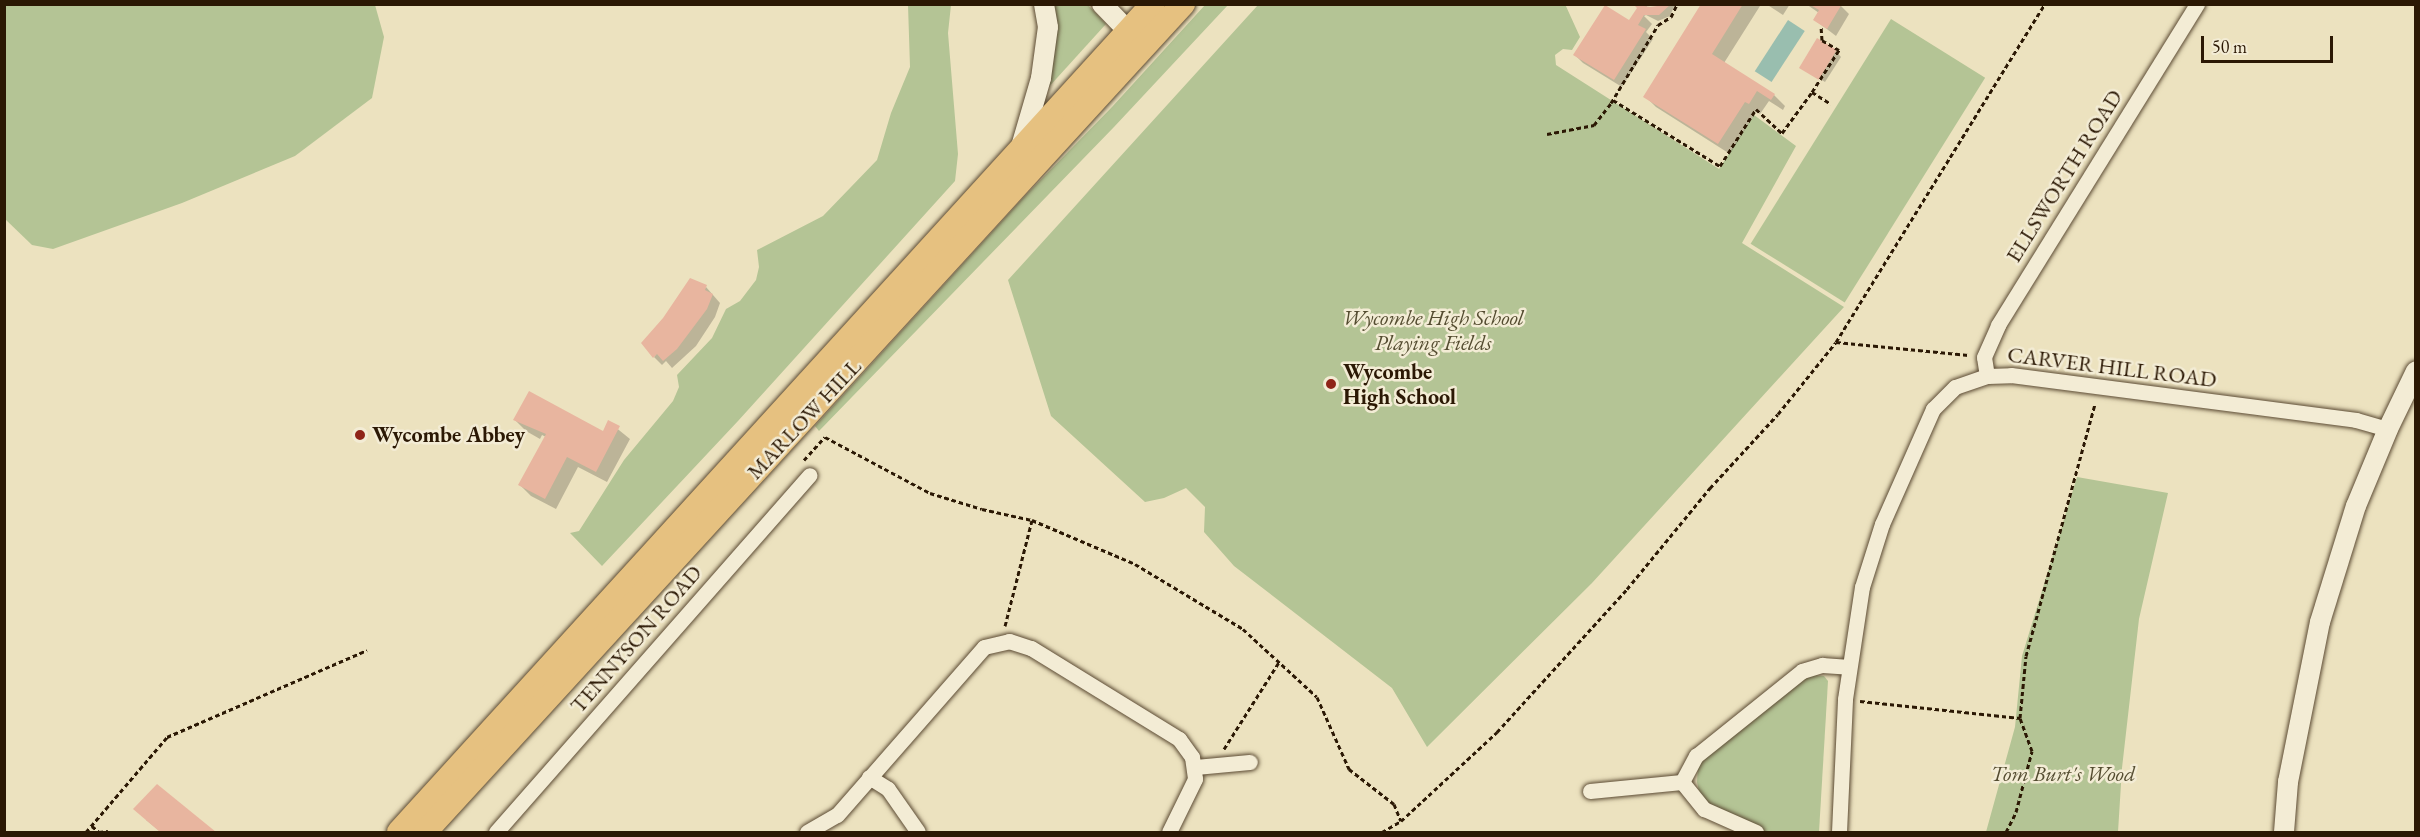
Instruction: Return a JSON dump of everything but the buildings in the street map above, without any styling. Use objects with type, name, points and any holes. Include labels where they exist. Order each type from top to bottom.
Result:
[{"type":"main road","name":"MARLOW HILL","points":[[425,832],[962,248],[1140,35],[1153,4]]},
{"type":"main road","name":"MARLOW HILL","points":[[399,832],[1020,150],[1140,35],[1183,4]]},
{"type":"street","points":[[1020,150],[1041,78],[1048,27],[1044,4]]},
{"type":"street","points":[[1102,4],[1140,35]]},
{"type":"street","name":"ELLSWORTH ROAD","points":[[1984,357],[1998,326],[2197,4]]},
{"type":"street","points":[[1984,357],[1987,376]]},
{"type":"street","points":[[2284,832],[2288,782],[2320,622],[2356,506],[2415,371]]},
{"type":"street","name":"CARVER HILL ROAD","points":[[1839,832],[1845,699],[1862,587],[1881,524],[1932,409],[1955,387],[1987,376],[2011,375],[2356,420],[2388,429]]},
{"type":"street","name":"TENNYSON ROAD","points":[[496,832],[810,475]]},
{"type":"street","points":[[807,832],[837,815],[984,647],[1001,641],[1018,642],[1031,648],[1179,739],[1192,757],[1195,778],[1169,832]]},
{"type":"street","points":[[1682,782],[1696,756],[1802,671],[1822,665],[1849,667]]},
{"type":"street","points":[[1195,767],[1250,762]]},
{"type":"street","points":[[869,777],[888,789],[918,832]]},
{"type":"street","points":[[1590,791],[1682,782]]},
{"type":"street","points":[[1682,782],[1704,809],[1756,832]]},
{"type":"path","points":[[1547,134],[1594,125],[1613,100],[1658,25],[1671,17],[1677,4]]},
{"type":"path","points":[[1382,832],[1401,821],[1505,724],[1627,589],[1710,488],[1778,414],[1836,342],[2045,4]]},
{"type":"path","points":[[1613,100],[1720,166],[1756,109],[1782,133],[1812,92],[1839,50],[1822,40],[1821,27]]},
{"type":"path","points":[[1812,92],[1831,104]]},
{"type":"path","points":[[1836,342],[1984,357]]},
{"type":"path","points":[[2006,832],[2016,812],[2032,751],[2020,718],[2026,656],[2099,387]]},
{"type":"path","points":[[818,444],[825,437],[930,493],[982,509],[1032,520],[1135,564],[1244,629],[1317,697],[1349,768],[1394,804],[1401,821]]},
{"type":"path","points":[[1001,641],[1032,520]]},
{"type":"path","points":[[86,832],[167,737],[367,650]]},
{"type":"path","points":[[1214,766],[1279,662]]},
{"type":"path","points":[[1845,699],[2020,718]]},
{"type":"path","points":[[92,826],[99,832],[108,831]]},
{"type":"green space","name":"Wycombe High School Playing Fields","points":[[1565,4],[1580,37],[1572,50],[1563,49],[1555,55],[1556,65],[1719,169],[1754,115],[1796,146],[1742,243],[1844,307],[1592,583],[1427,747],[1392,688],[1234,566],[1204,532],[1205,507],[1186,488],[1164,498],[1145,502],[1051,416],[1008,280],[1258,5]]},
{"type":"green space","points":[[4,5],[375,5],[384,37],[372,98],[295,156],[182,203],[53,249],[32,245],[5,219]]},
{"type":"green space","points":[[908,5],[951,5],[948,33],[958,154],[955,181],[738,421],[602,566],[570,533],[579,531],[624,460],[673,401],[679,387],[677,375],[712,338],[726,309],[740,301],[756,280],[759,267],[757,250],[823,216],[877,160],[891,113],[910,67]]},
{"type":"green space","points":[[1047,5],[1088,5],[1106,24],[1047,89]]},
{"type":"green space","points":[[1205,5],[1228,5],[1114,127],[819,431],[815,426],[1023,198],[1112,107]]},
{"type":"green space","points":[[1891,19],[1985,78],[1845,303],[1751,244]]},
{"type":"green space","name":"Tom Burt's Wood","points":[[2077,477],[2168,493],[2139,619],[2122,768],[2118,832],[1986,832],[2015,727],[2022,656]]},
{"type":"green space","points":[[1824,676],[1828,681],[1819,832],[1765,832],[1709,807],[1700,796],[1697,782],[1698,767],[1702,759],[1804,677]]},
{"type":"shaded area","points":[[1788,20],[1805,31],[1772,82],[1755,71]]},
{"type":"place","name":"Wycombe High School","points":[[1331,384]]},
{"type":"place","name":"Wycombe Abbey","points":[[360,435]]}]
